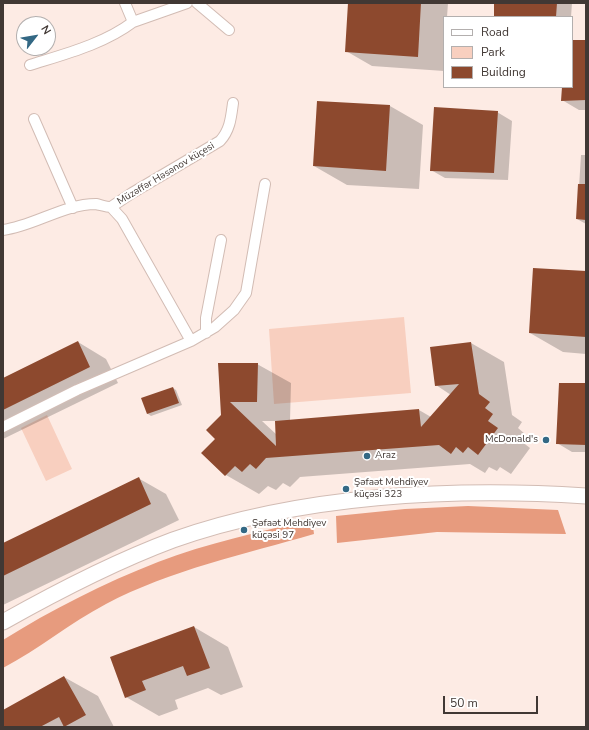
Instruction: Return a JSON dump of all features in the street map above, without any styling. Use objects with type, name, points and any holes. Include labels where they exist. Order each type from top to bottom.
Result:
[{"type":"main road","points":[[3,622],[42,599],[114,564],[173,540],[233,523],[319,506],[422,495],[505,493],[586,496]]},
{"type":"street","points":[[125,3],[133,22]]},
{"type":"street","points":[[30,65],[82,48],[124,29],[133,22],[188,3]]},
{"type":"street","points":[[198,3],[229,30]]},
{"type":"street","name":"Müzəffər Həsənov küçesi","points":[[3,230],[14,229],[73,208],[96,204],[111,208],[132,193],[220,141],[226,135],[229,128],[233,103]]},
{"type":"street","points":[[34,119],[73,208]]},
{"type":"street","points":[[3,427],[78,390],[191,341],[215,328],[234,310],[246,293],[265,184]]},
{"type":"street","points":[[111,208],[122,219],[191,341]]},
{"type":"street","points":[[206,333],[206,318],[221,240]]},
{"type":"green space","points":[[404,317],[411,393],[274,404],[269,329]]},
{"type":"green space","points":[[47,415],[72,469],[46,481],[21,428]]},
{"type":"shaded area","points":[[468,506],[558,510],[566,534],[437,532],[337,543],[336,516],[405,509]]},
{"type":"shaded area","points":[[312,519],[314,534],[182,572],[131,592],[93,611],[29,653],[3,668],[3,640],[40,618],[98,588],[177,555],[234,538]]},
{"type":"building","points":[[348,3],[421,3],[418,57],[345,52]]},
{"type":"building","points":[[494,3],[557,3],[556,16],[494,16]]},
{"type":"building","points":[[573,40],[586,40],[586,100],[561,101],[562,88],[573,88]]},
{"type":"building","points":[[317,101],[390,105],[386,171],[313,166]]},
{"type":"building","points":[[434,107],[498,111],[494,173],[430,171]]},
{"type":"building","points":[[578,184],[586,184],[586,220],[576,219]]},
{"type":"building","points":[[533,268],[586,271],[586,337],[529,333]]},
{"type":"building","points":[[78,341],[90,367],[3,410],[3,378]]},
{"type":"building","points":[[471,342],[479,394],[490,402],[485,408],[493,414],[488,421],[498,428],[478,455],[468,447],[463,453],[456,447],[451,454],[439,445],[266,458],[256,469],[250,464],[242,472],[235,466],[225,476],[201,453],[215,439],[206,430],[221,415],[218,363],[258,363],[257,402],[230,402],[276,446],[275,421],[419,409],[421,427],[459,384],[435,386],[430,347]]},
{"type":"building","points":[[559,383],[586,383],[586,445],[556,444]]},
{"type":"building","points":[[173,387],[179,403],[147,414],[141,398]]},
{"type":"building","points":[[139,477],[151,504],[3,576],[3,543]]},
{"type":"building","points":[[194,626],[210,668],[187,676],[183,666],[142,681],[146,690],[125,698],[110,657]]},
{"type":"building","points":[[64,676],[86,715],[64,727],[59,717],[40,727],[3,727],[3,710]]},
{"type":"place","name":"McDonald's","points":[[546,440]]},
{"type":"place","name":"Araz","points":[[367,456]]},
{"type":"place","name":"Şəfaət Mehdiyev küçəsi 323","points":[[346,489]]},
{"type":"place","name":"Şəfaət Mehdiyev küçəsi 97","points":[[244,530]]}]
